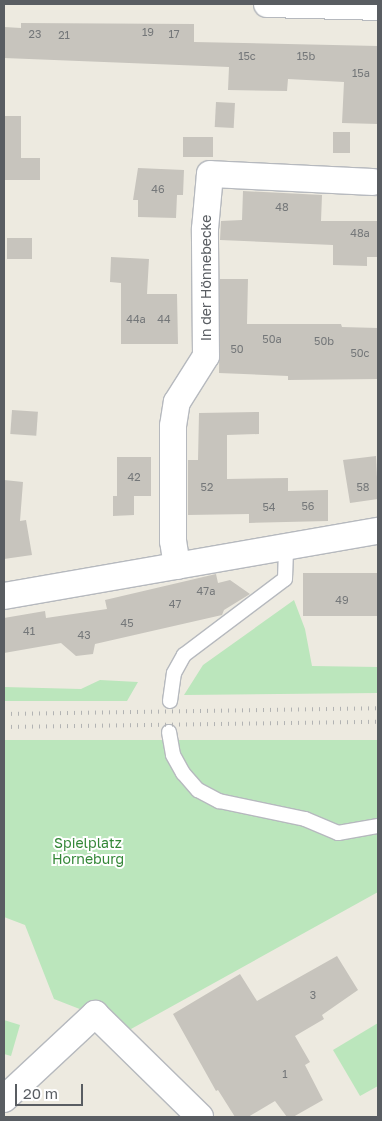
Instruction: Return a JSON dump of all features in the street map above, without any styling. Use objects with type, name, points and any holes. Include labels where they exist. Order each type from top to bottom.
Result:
[{"type":"street","points":[[267,4],[378,7]]},
{"type":"street","name":"In der Hönnebecke","points":[[177,566],[173,541],[173,426],[177,402],[206,356],[205,228],[210,174],[373,182]]},
{"type":"street","points":[[4,596],[378,531]]},
{"type":"street","points":[[4,1098],[95,1014],[200,1117]]},
{"type":"lane","points":[[170,702],[174,673],[184,655],[285,580],[286,547]]},
{"type":"lane","points":[[169,732],[173,755],[183,773],[198,790],[219,801],[305,820],[338,833],[378,826]]},
{"type":"green space","points":[[294,600],[305,629],[312,666],[378,667],[378,693],[184,695],[203,665]]},
{"type":"green space","points":[[100,680],[138,682],[127,701],[4,701],[4,687],[81,689]]},
{"type":"green space","name":"Spielplatz Horneburg","points":[[4,740],[378,740],[378,892],[131,1029],[54,999],[25,925],[4,917]]},
{"type":"green space","points":[[4,1020],[20,1025],[11,1056],[4,1054]]},
{"type":"green space","points":[[378,1023],[378,1086],[360,1096],[333,1050]]},
{"type":"building","points":[[21,23],[194,24],[194,42],[378,46],[378,124],[342,123],[344,82],[288,79],[287,91],[228,90],[229,67],[4,58],[4,27],[21,28]]},
{"type":"building","points":[[216,102],[235,103],[234,128],[215,127]]},
{"type":"building","points":[[4,116],[21,116],[21,158],[40,158],[40,180],[4,180]]},
{"type":"building","points":[[333,132],[350,132],[350,153],[333,153]]},
{"type":"building","points":[[183,137],[213,137],[213,157],[183,157]]},
{"type":"building","points":[[138,168],[184,170],[183,195],[177,195],[176,218],[138,217],[138,200],[133,200]]},
{"type":"building","points":[[243,191],[322,195],[321,221],[378,221],[378,257],[367,257],[367,266],[333,265],[333,245],[220,240],[221,221],[242,220]]},
{"type":"building","points":[[7,238],[32,238],[32,259],[7,259]]},
{"type":"building","points":[[111,257],[149,259],[147,294],[177,294],[178,344],[121,344],[121,283],[110,282]]},
{"type":"building","points":[[220,279],[248,279],[247,324],[341,324],[342,327],[378,328],[378,379],[288,380],[288,376],[219,373]]},
{"type":"building","points":[[12,410],[38,412],[36,436],[10,434]]},
{"type":"building","points":[[259,412],[259,434],[227,435],[227,479],[288,478],[288,491],[328,490],[328,521],[249,523],[249,514],[188,515],[188,460],[198,460],[199,413]]},
{"type":"building","points":[[376,456],[378,499],[350,503],[343,460]]},
{"type":"building","points":[[117,457],[151,457],[151,496],[134,496],[134,515],[113,516],[113,496],[117,496]]},
{"type":"building","points":[[4,480],[23,482],[20,521],[26,520],[32,555],[4,559]]},
{"type":"building","points":[[303,573],[378,573],[378,616],[303,616]]},
{"type":"building","points":[[216,574],[218,583],[230,580],[250,594],[224,610],[222,615],[95,644],[93,654],[76,656],[61,643],[4,653],[4,618],[45,611],[46,618],[107,609],[105,600]]},
{"type":"building","points":[[337,956],[358,990],[322,1015],[324,1019],[295,1036],[310,1062],[305,1065],[323,1100],[293,1117],[287,1117],[275,1101],[248,1117],[235,1117],[218,1090],[216,1091],[173,1014],[240,974],[257,1001]]},
{"type":"railway","points":[[4,714],[378,708]]},
{"type":"railway","points":[[4,727],[378,722]]}]
